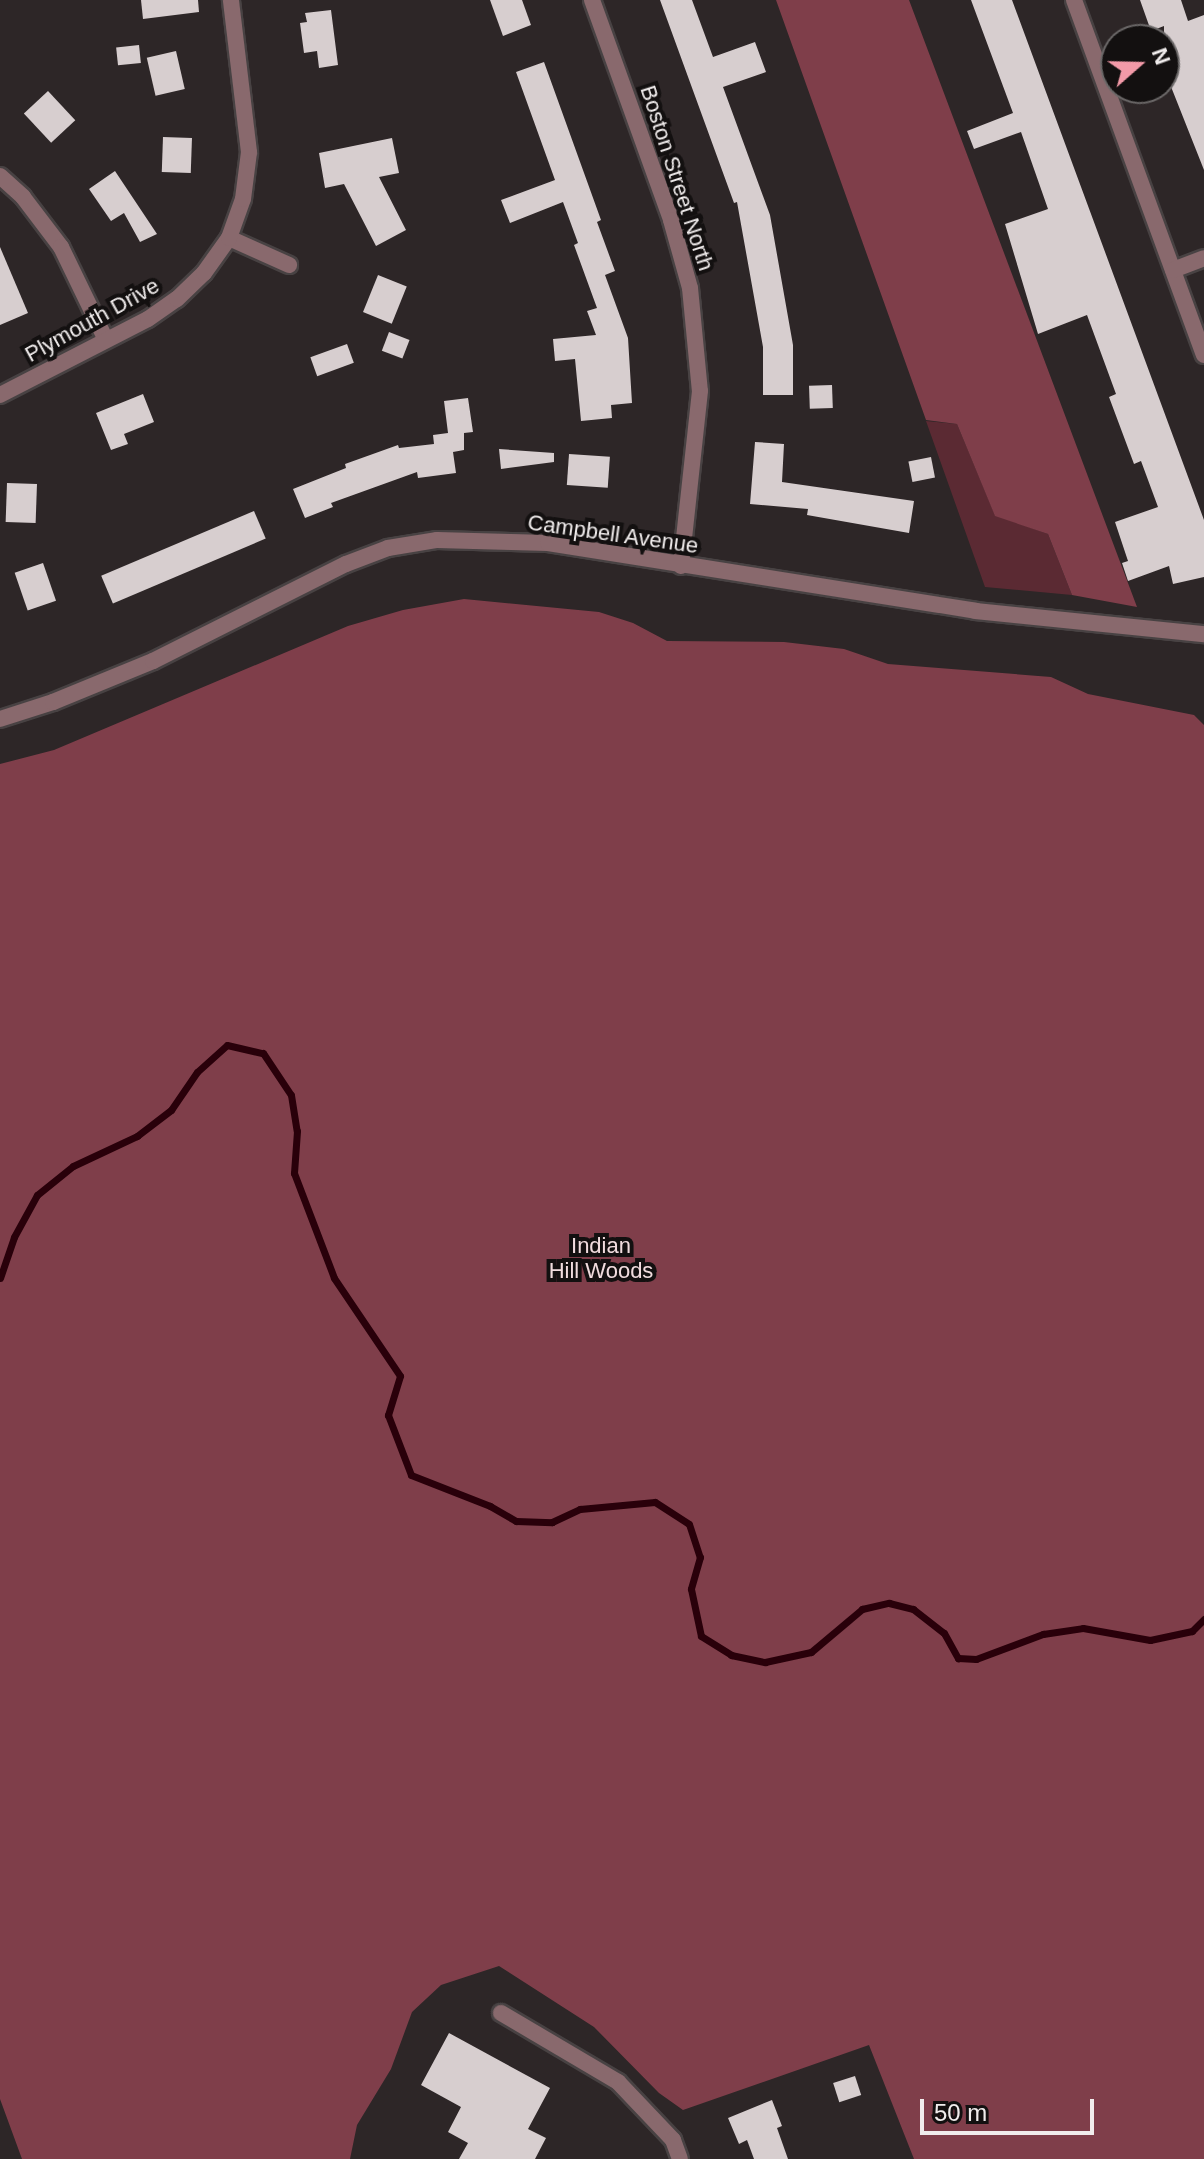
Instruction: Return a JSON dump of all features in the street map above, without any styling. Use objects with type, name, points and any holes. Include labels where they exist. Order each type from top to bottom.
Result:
[{"type":"street","name":"Plymouth Drive","points":[[0,395],[148,319],[177,299],[204,273],[229,238],[243,199],[249,152],[231,0]]},
{"type":"street","name":"Boston Street North","points":[[592,0],[671,220],[690,288],[700,391],[681,566]]},
{"type":"street","points":[[1074,0],[1204,355]]},
{"type":"street","points":[[0,176],[23,197],[61,247],[106,340]]},
{"type":"street","points":[[229,238],[289,265]]},
{"type":"street","points":[[1173,270],[1204,258]]},
{"type":"street","name":"Campbell Avenue","points":[[0,719],[53,702],[153,661],[346,564],[388,548],[437,540],[548,543],[976,611],[1204,634]]},
{"type":"street","points":[[501,2013],[618,2082],[673,2140],[680,2159]]},
{"type":"shaded area","points":[[926,421],[957,424],[995,515],[1048,534],[1072,595],[985,587]]},
{"type":"green space","points":[[776,0],[909,0],[1137,607],[1072,595],[1048,534],[995,516],[957,424],[926,420]]},
{"type":"green space","name":"Indian Hill Woods","points":[[464,599],[599,612],[633,623],[667,641],[784,642],[844,649],[888,664],[1051,677],[1088,694],[1194,715],[1204,725],[1204,2159],[914,2159],[869,2045],[683,2110],[659,2093],[594,2027],[499,1966],[441,1985],[412,2012],[391,2069],[357,2125],[350,2159],[22,2159],[0,2099],[0,764],[54,750],[348,626],[403,610]]},
{"type":"building","points":[[141,0],[198,0],[199,12],[143,19]]},
{"type":"building","points":[[490,0],[522,0],[531,25],[503,36]]},
{"type":"building","points":[[660,0],[692,0],[713,57],[755,42],[766,72],[723,87],[770,215],[793,345],[793,395],[763,395],[763,347],[737,202],[734,203]]},
{"type":"building","points":[[971,0],[1012,0],[1204,520],[1204,577],[1173,584],[1169,566],[1128,581],[1122,563],[1128,561],[1115,522],[1158,507],[1141,461],[1134,464],[1109,397],[1116,394],[1087,315],[1038,334],[1005,224],[1048,209],[1021,132],[974,149],[967,131],[1013,113]]},
{"type":"building","points":[[1140,0],[1181,0],[1188,21],[1204,15],[1204,170],[1178,104],[1180,24],[1149,24]]},
{"type":"building","points":[[331,10],[338,65],[319,68],[317,51],[304,53],[300,23],[307,22],[305,13]]},
{"type":"building","points":[[139,45],[141,63],[118,65],[116,47]]},
{"type":"building","points":[[176,51],[185,89],[156,96],[147,58]]},
{"type":"building","points":[[544,62],[601,220],[597,222],[615,271],[605,275],[628,338],[632,403],[611,405],[612,418],[581,421],[575,359],[555,361],[553,339],[596,335],[587,311],[597,308],[574,245],[578,243],[563,202],[510,223],[501,200],[555,180],[516,72]]},
{"type":"building","points":[[48,91],[75,120],[51,143],[24,114]]},
{"type":"building","points":[[163,137],[192,138],[191,173],[162,172]]},
{"type":"building","points":[[392,138],[399,173],[379,177],[406,230],[376,246],[344,184],[325,188],[319,153]]},
{"type":"building","points":[[115,171],[157,234],[140,242],[124,213],[111,221],[89,189]]},
{"type":"building","points":[[0,247],[28,313],[0,325]]},
{"type":"building","points":[[378,275],[407,287],[392,324],[363,312]]},
{"type":"building","points":[[389,332],[410,340],[402,359],[382,351]]},
{"type":"building","points":[[347,344],[354,363],[317,376],[310,357]]},
{"type":"building","points":[[832,385],[833,408],[810,409],[809,386]]},
{"type":"building","points":[[143,394],[154,422],[124,434],[128,444],[111,450],[96,413]]},
{"type":"building","points":[[468,398],[473,432],[464,433],[464,450],[453,452],[456,473],[418,478],[417,472],[331,503],[333,507],[305,518],[293,489],[346,468],[345,464],[398,445],[399,448],[434,444],[433,435],[448,433],[444,401]]},
{"type":"building","points":[[755,442],[784,444],[782,482],[914,501],[909,533],[807,515],[808,509],[750,504]]},
{"type":"building","points":[[499,449],[554,453],[554,462],[501,469]]},
{"type":"building","points":[[569,454],[610,457],[608,488],[567,485]]},
{"type":"building","points":[[931,457],[935,478],[912,482],[908,461]]},
{"type":"building","points":[[7,483],[37,484],[36,523],[6,522]]},
{"type":"building","points":[[254,511],[266,539],[113,603],[101,576]]},
{"type":"building","points":[[43,563],[56,601],[28,611],[15,573]]},
{"type":"building","points":[[449,2033],[550,2088],[528,2129],[546,2138],[535,2159],[459,2159],[468,2143],[448,2132],[461,2107],[421,2085]]},
{"type":"building","points":[[855,2076],[861,2095],[839,2102],[833,2083]]},
{"type":"building","points":[[772,2100],[782,2126],[777,2128],[788,2159],[754,2159],[747,2140],[739,2144],[728,2118]]},
{"type":"waterway","points":[[0,1278],[14,1237],[37,1195],[73,1166],[137,1136],[171,1110],[197,1072],[227,1045],[263,1053],[291,1095],[297,1131],[294,1173],[334,1278],[400,1376],[388,1415],[411,1475],[490,1506],[516,1521],[552,1522],[580,1509],[655,1502],[689,1524],[700,1557],[691,1589],[701,1636],[731,1655],[765,1662],[811,1652],[862,1609],[889,1603],[913,1609],[944,1633],[958,1658],[976,1659],[1043,1634],[1083,1628],[1150,1640],[1192,1631],[1204,1619]]}]
